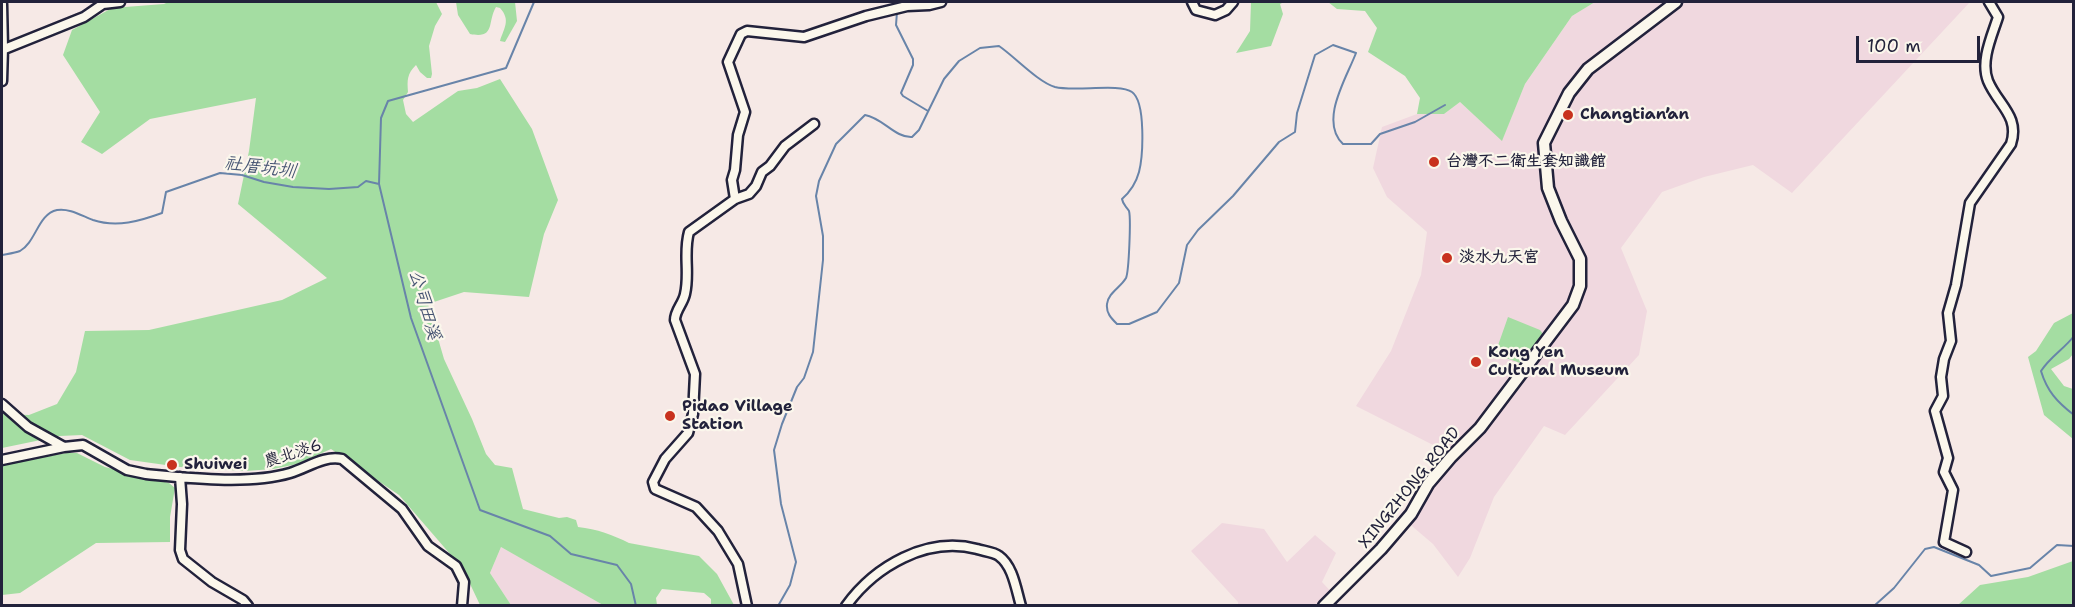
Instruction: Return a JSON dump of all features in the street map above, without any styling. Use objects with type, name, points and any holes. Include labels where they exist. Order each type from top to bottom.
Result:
[{"type":"street","points":[[2,49],[84,17],[103,4],[120,2]]},
{"type":"street","points":[[735,199],[732,180],[738,135],[745,112],[729,71],[728,62],[741,33],[747,31],[804,37],[866,16],[907,6],[940,2]]},
{"type":"street","points":[[1192,2],[1196,10],[1215,15],[1227,10],[1233,2]]},
{"type":"street","name":"XINGZHONG ROAD","points":[[1324,606],[1381,549],[1411,514],[1428,484],[1480,428],[1573,305],[1580,286],[1580,259],[1548,188],[1544,143],[1569,93],[1588,69],[1676,2]]},
{"type":"street","points":[[1966,552],[1944,542],[1953,490],[1944,472],[1948,458],[1935,411],[1943,396],[1941,377],[1944,359],[1951,341],[1948,313],[1956,285],[1970,203],[2011,144],[2014,135],[2014,124],[1987,79],[1986,52],[1998,17],[1989,2]]},
{"type":"street","points":[[2,4],[2,81]]},
{"type":"street","points":[[747,606],[738,564],[718,531],[696,507],[655,489],[653,482],[665,459],[688,433],[693,414],[695,374],[675,320],[675,313],[685,297],[685,254],[689,232],[735,199],[749,194],[756,186],[762,172],[770,166],[784,146],[814,124]]},
{"type":"street","points":[[2,404],[28,427],[64,447]]},
{"type":"street","points":[[2,460],[83,445],[128,470],[180,477],[182,504],[180,550],[183,560],[212,582],[243,600],[248,606]]},
{"type":"street","name":"農北淡6","points":[[180,477],[265,479],[291,473],[332,457],[342,459],[402,509],[428,546],[456,566],[464,582],[462,606]]},
{"type":"street","points":[[846,606],[858,589],[895,562],[917,551],[962,545],[998,555],[1010,569],[1020,606]]},
{"type":"shaded area","points":[[1595,2],[1970,2],[1792,193],[1753,165],[1704,177],[1662,192],[1621,248],[1647,311],[1639,355],[1565,435],[1544,426],[1494,497],[1470,558],[1458,577],[1433,544],[1406,521],[1443,450],[1356,406],[1391,351],[1421,275],[1427,232],[1387,197],[1373,168],[1382,127],[1417,114],[1444,114],[1460,102],[1502,140],[1525,84],[1572,16]]},
{"type":"shaded area","points":[[1222,523],[1264,529],[1287,562],[1315,535],[1336,553],[1322,582],[1336,597],[1328,605],[1238,605],[1238,602],[1191,551]]},
{"type":"shaded area","points":[[501,547],[603,605],[511,605],[490,573]]},
{"type":"green space","points":[[168,2],[436,2],[442,14],[435,26],[429,46],[431,78],[427,78],[420,72],[416,65],[411,71],[408,92],[403,100],[406,114],[413,122],[458,91],[477,88],[500,79],[532,129],[558,200],[544,234],[529,297],[464,292],[428,304],[444,359],[486,454],[495,465],[512,468],[523,509],[559,518],[567,517],[576,520],[578,527],[605,533],[629,543],[699,556],[717,574],[734,605],[711,605],[711,599],[704,593],[662,589],[656,598],[657,605],[603,605],[501,547],[490,573],[511,605],[480,605],[463,569],[399,495],[331,449],[297,464],[246,471],[180,467],[130,460],[82,435],[60,436],[2,448],[2,414],[29,415],[57,404],[76,372],[85,331],[149,330],[282,300],[327,278],[238,204],[249,151],[256,98],[150,119],[102,154],[81,142],[100,112],[63,55],[72,30],[112,8]]},
{"type":"green space","points":[[456,2],[515,2],[517,21],[505,42],[500,41],[506,20],[500,8],[496,7],[487,32],[478,35],[470,34],[458,15]]},
{"type":"green space","points":[[1251,2],[1284,2],[1280,4],[1283,14],[1271,46],[1236,53],[1250,31]]},
{"type":"green space","points":[[1328,2],[1595,2],[1572,16],[1525,84],[1502,141],[1460,102],[1444,114],[1417,114],[1420,98],[1405,76],[1368,52],[1377,28],[1365,11],[1337,9]]},
{"type":"green space","points":[[2073,313],[2073,354],[2069,359],[2051,369],[2064,386],[2073,389],[2073,439],[2044,415],[2028,357],[2036,351],[2054,323]]},
{"type":"green space","points":[[1508,317],[1540,330],[1543,334],[1520,363],[1495,354]]},
{"type":"green space","points":[[77,453],[105,467],[169,483],[175,488],[170,517],[170,542],[96,543],[20,593],[2,595],[2,464]]},
{"type":"green space","points":[[2073,561],[2073,605],[1958,605],[1980,585],[2028,577]]},
{"type":"waterway","name":"公司田溪","points":[[534,2],[506,68],[388,101],[381,118],[379,184],[411,318],[480,510],[550,536],[571,554],[617,565],[631,584],[636,606]]},
{"type":"waterway","points":[[897,12],[896,25],[913,59],[913,65],[901,93],[928,111]]},
{"type":"waterway","points":[[778,606],[790,585],[796,562],[781,504],[774,450],[782,424],[797,387],[804,378],[813,352],[823,260],[823,236],[816,196],[819,181],[836,144],[865,115],[878,120],[900,134],[912,137],[919,130],[944,79],[959,61],[980,48],[999,46],[1034,75],[1055,87],[1118,88],[1132,92],[1140,106],[1142,142],[1140,164],[1134,184],[1122,199],[1130,216],[1126,278],[1108,300],[1107,307],[1109,315],[1117,324],[1129,324],[1157,312],[1179,283],[1187,245],[1198,230],[1233,196],[1279,142],[1295,132],[1297,113],[1315,55],[1333,45],[1356,53],[1341,87],[1334,112],[1336,135],[1343,144],[1371,144],[1380,134],[1415,122],[1445,105]]},
{"type":"waterway","name":"社厝坑圳","points":[[2,255],[18,252],[25,247],[45,217],[57,210],[71,211],[102,222],[137,221],[162,213],[166,192],[220,173],[242,175],[293,187],[329,189],[358,187],[366,181],[379,184]]},
{"type":"waterway","points":[[2074,336],[2041,371],[2053,396],[2074,415]]},
{"type":"waterway","points":[[1874,606],[1894,588],[1925,549],[1934,547],[1979,565],[1991,576],[2030,568],[2057,545],[2074,546]]},
{"type":"place","name":"Changtian’an","points":[[1568,115]]},
{"type":"place","name":"台灣不二衛生套知識館","points":[[1434,162]]},
{"type":"place","name":"淡水九天宮","points":[[1447,258]]},
{"type":"place","name":"Kong Yen Cultural Museum","points":[[1476,362]]},
{"type":"place","name":"Pidao Village Station","points":[[670,416]]},
{"type":"place","name":"Shuiwei","points":[[172,465]]}]
